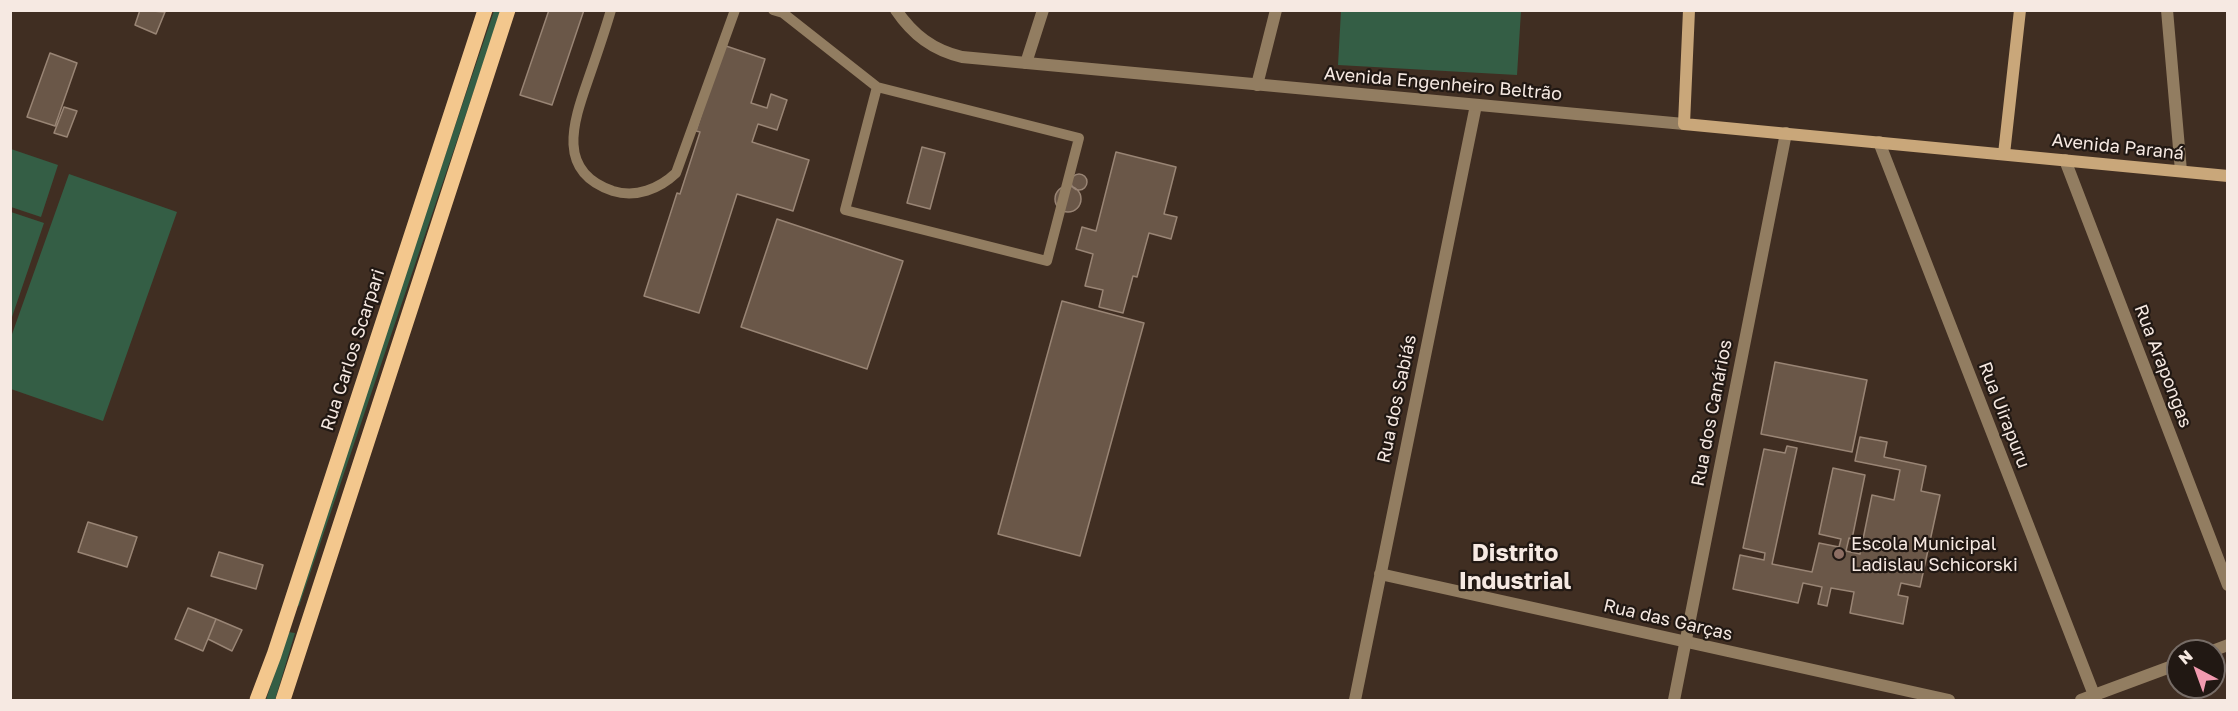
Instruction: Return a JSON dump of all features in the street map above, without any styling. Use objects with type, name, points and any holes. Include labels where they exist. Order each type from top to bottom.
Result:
[{"type":"main road","name":"Rua Carlos Scarpari","points":[[257,700],[286,618],[485,10]]},
{"type":"main road","points":[[283,700],[507,10]]},
{"type":"main road","points":[[1684,124],[1689,10]]},
{"type":"main road","points":[[2004,154],[2020,10]]},
{"type":"main road","name":"Avenida Engenheiro Beltrão","points":[[1684,124],[2004,154]]},
{"type":"main road","name":"Avenida Paraná","points":[[2004,154],[2228,176]]},
{"type":"main road","points":[[286,618],[308,626]]},
{"type":"street","name":"Avenida Engenheiro Beltrão","points":[[896,10],[917,36],[945,52],[1026,63],[1684,124]]},
{"type":"street","points":[[1026,63],[1043,10]]},
{"type":"street","points":[[1257,85],[1276,10]]},
{"type":"street","points":[[2167,10],[2181,171]]},
{"type":"street","name":"Rua dos Sabiás","points":[[1355,700],[1476,105]]},
{"type":"street","name":"Rua dos Canários","points":[[1674,700],[1786,133]]},
{"type":"street","name":"Rua Uirapuru","points":[[1879,142],[2095,698]]},
{"type":"street","name":"Rua Arapongas","points":[[2065,160],[2228,585]]},
{"type":"street","name":"Rua das Garças","points":[[1380,574],[1948,700]]},
{"type":"street","points":[[2081,700],[2095,698],[2166,669]]},
{"type":"lane","points":[[611,10],[572,126],[572,139],[574,154],[589,178],[601,187],[629,193],[655,188],[676,173],[735,10]]},
{"type":"lane","points":[[782,11],[877,87],[1079,138],[1047,261],[845,210],[877,87]]},
{"type":"green space","points":[[494,11],[501,11],[299,606],[293,604]]},
{"type":"green space","points":[[1341,11],[1521,11],[1517,75],[1338,65]]},
{"type":"green space","points":[[11,149],[58,165],[41,217],[11,207]]},
{"type":"green space","points":[[69,174],[177,212],[103,421],[11,389],[11,337]]},
{"type":"green space","points":[[10,212],[44,223],[11,320]]},
{"type":"green space","points":[[288,632],[295,633],[275,700],[266,700]]},
{"type":"building","points":[[140,10],[165,12],[156,34],[135,25]]},
{"type":"building","points":[[549,10],[584,10],[552,105],[520,95]]},
{"type":"building","points":[[723,45],[765,59],[751,103],[767,108],[771,94],[787,100],[777,130],[758,124],[752,142],[809,160],[793,211],[737,194],[699,313],[644,296],[677,193],[680,194],[700,132],[696,131]]},
{"type":"building","points":[[50,53],[77,63],[55,126],[27,117]]},
{"type":"building","points":[[64,107],[77,111],[67,137],[54,133]]},
{"type":"building","points":[[922,147],[945,153],[930,209],[907,203]]},
{"type":"building","points":[[1116,152],[1176,167],[1164,214],[1177,217],[1171,239],[1149,233],[1137,277],[1133,276],[1123,313],[1099,307],[1103,290],[1085,286],[1093,254],[1076,249],[1082,227],[1096,231]]},
{"type":"building","points":[[1079,174],[1087,182],[1079,190],[1071,182]]},
{"type":"building","points":[[1068,186],[1077,190],[1081,199],[1077,208],[1068,212],[1059,208],[1055,199],[1059,190]]},
{"type":"building","points":[[777,219],[903,261],[867,369],[741,327]]},
{"type":"building","points":[[1062,301],[1144,323],[1080,556],[998,534]]},
{"type":"building","points":[[1775,362],[1867,380],[1852,452],[1761,434]]},
{"type":"building","points":[[1860,437],[1887,442],[1884,457],[1926,466],[1921,491],[1940,495],[1920,587],[1901,583],[1898,595],[1908,597],[1903,624],[1850,613],[1854,592],[1831,588],[1827,606],[1818,604],[1822,587],[1803,583],[1798,603],[1733,589],[1740,555],[1764,560],[1765,553],[1743,548],[1764,449],[1785,453],[1787,446],[1797,448],[1772,564],[1812,572],[1819,543],[1839,547],[1841,539],[1819,534],[1833,468],[1865,475],[1852,539],[1849,538],[1846,551],[1860,554],[1872,495],[1894,500],[1900,470],[1855,461]]},
{"type":"building","points":[[88,522],[137,537],[127,567],[78,552]]},
{"type":"building","points":[[219,552],[263,565],[256,589],[211,576]]},
{"type":"building","points":[[188,608],[216,619],[203,651],[175,639]]},
{"type":"building","points":[[216,619],[242,630],[232,651],[208,639]]},
{"type":"place","name":"Escola Municipal Ladislau Schicorski","points":[[1839,554]]},
{"type":"district","name":"Distrito Industrial","points":[[1515,567]]}]
